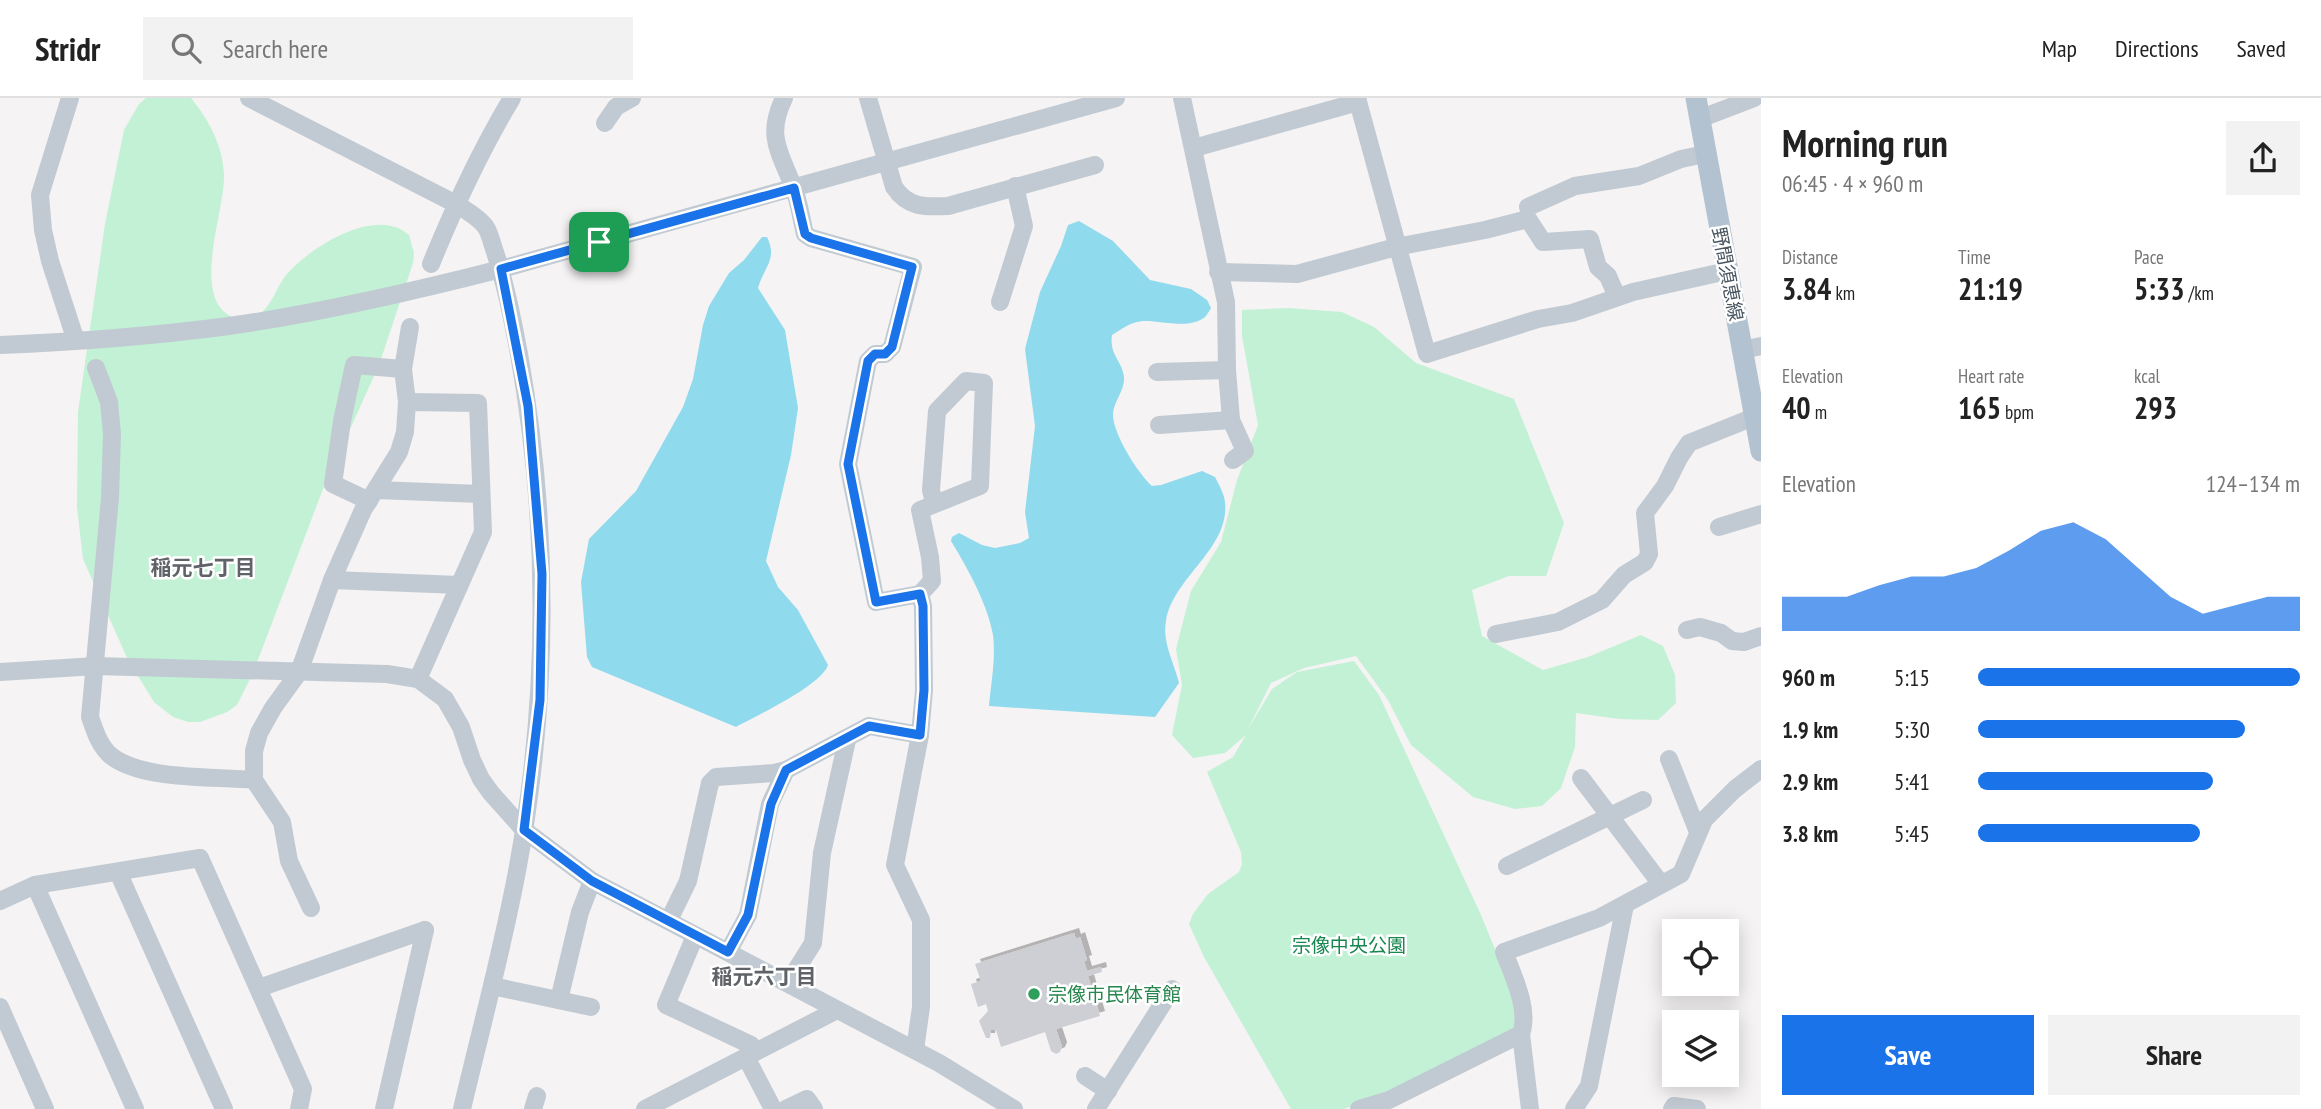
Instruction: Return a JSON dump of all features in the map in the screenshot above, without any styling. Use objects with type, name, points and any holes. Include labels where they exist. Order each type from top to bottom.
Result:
[{"type":"main road","name":"野間須恵線","points":[[1697,108],[1727,271],[1751,348],[1754,417],[1761,451]]},
{"type":"street","points":[[70,98],[40,195],[43,230],[50,261],[76,341]]},
{"type":"street","points":[[249,98],[456,204],[486,228],[501,269],[528,406],[542,574],[540,700],[524,830],[492,986],[462,1109]]},
{"type":"street","points":[[431,264],[481,150],[512,98]]},
{"type":"street","points":[[605,123],[616,107],[632,98]]},
{"type":"street","points":[[784,98],[775,121],[776,148],[794,188],[805,234],[912,267],[892,347],[885,354],[875,354],[868,361],[848,464],[876,602],[920,594],[932,581],[920,510],[980,486],[984,383],[966,381],[936,411],[931,490],[934,503]]},
{"type":"street","points":[[869,98],[894,187],[901,197],[921,205],[948,205],[1095,164]]},
{"type":"street","points":[[0,345],[76,341],[230,326],[408,293],[1116,98]]},
{"type":"street","points":[[1182,98],[1226,302],[1231,420],[1245,451],[1233,460]]},
{"type":"street","points":[[1697,108],[1754,98]]},
{"type":"street","points":[[1194,148],[1358,100],[1427,354],[1538,319],[1572,313],[1633,292],[1727,271]]},
{"type":"street","points":[[1528,207],[1576,186],[1639,176],[1681,159],[1705,154]]},
{"type":"street","points":[[1000,302],[1024,226],[1015,186]]},
{"type":"street","points":[[1219,272],[1297,274],[1396,247],[1528,219],[1543,242],[1590,239],[1598,267],[1608,276],[1617,297]]},
{"type":"street","points":[[312,908],[289,861],[282,822],[254,780],[254,751],[259,733],[273,708],[299,673],[332,580],[373,496],[399,452],[405,432],[407,402],[403,369],[410,327]]},
{"type":"street","points":[[403,369],[354,365],[333,484],[373,496],[481,494]]},
{"type":"street","points":[[96,368],[109,402],[112,434],[110,498],[90,717],[97,738],[110,755],[133,768],[155,773],[254,780]]},
{"type":"street","points":[[1157,372],[1227,370]]},
{"type":"street","points":[[407,402],[478,403],[483,532],[418,679]]},
{"type":"street","points":[[1496,634],[1558,622],[1602,600],[1624,575],[1645,562],[1649,554],[1645,513],[1665,486],[1689,443],[1754,417]]},
{"type":"street","points":[[1159,425],[1231,420]]},
{"type":"street","points":[[1719,527],[1761,514]]},
{"type":"street","points":[[332,580],[460,584]]},
{"type":"street","points":[[915,1050],[921,1007],[921,920],[895,865],[920,735],[924,690],[923,606],[920,594]]},
{"type":"street","points":[[1687,630],[1700,627],[1721,633],[1732,641],[1744,642],[1761,636]]},
{"type":"street","points":[[0,672],[96,666],[387,674],[418,679],[450,705],[481,779],[524,830],[592,881],[915,1050],[1013,1109]]},
{"type":"street","points":[[669,920],[688,881],[710,783],[716,777],[786,770],[869,726],[920,735]]},
{"type":"street","points":[[788,983],[813,943],[822,853],[847,740]]},
{"type":"street","points":[[1668,760],[1698,832]]},
{"type":"street","points":[[1530,1109],[1521,1034],[1525,1024],[1516,982],[1504,952],[1600,918],[1681,874],[1704,820],[1735,789],[1761,769]]},
{"type":"street","points":[[728,952],[748,915],[771,804],[786,770]]},
{"type":"street","points":[[1581,778],[1661,884]]},
{"type":"street","points":[[1507,866],[1643,800]]},
{"type":"street","points":[[0,901],[36,885],[200,858],[303,1089],[299,1109]]},
{"type":"street","points":[[118,872],[224,1109]]},
{"type":"street","points":[[559,1000],[580,912],[592,881]]},
{"type":"street","points":[[36,885],[135,1109]]},
{"type":"street","points":[[1574,1109],[1589,1086],[1625,905]]},
{"type":"street","points":[[259,988],[425,930],[384,1109]]},
{"type":"street","points":[[695,936],[666,1005],[751,1045],[750,1054],[773,1109]]},
{"type":"street","points":[[492,986],[591,1007]]},
{"type":"street","points":[[1096,1109],[1172,989]]},
{"type":"street","points":[[0,1006],[46,1109]]},
{"type":"street","points":[[645,1109],[837,1010]]},
{"type":"street","points":[[1359,1109],[1389,1100],[1521,1034]]},
{"type":"street","points":[[1085,1076],[1108,1091]]},
{"type":"street","points":[[786,1109],[807,1098],[814,1109]]},
{"type":"street","points":[[1672,1109],[1674,1106],[1697,1109]]},
{"type":"green space","points":[[146,98],[191,98],[204,115],[218,144],[224,175],[213,249],[212,288],[217,303],[232,317],[244,321],[258,316],[297,264],[322,245],[352,230],[382,225],[397,228],[409,235],[414,253],[379,365],[323,489],[253,673],[237,705],[227,712],[200,722],[188,722],[173,717],[154,702],[128,660],[83,559],[77,507],[78,412],[105,224],[124,130],[139,104]]},
{"type":"green space","name":"宗像中央公園","points":[[1288,308],[1342,312],[1374,327],[1416,363],[1514,399],[1564,523],[1546,576],[1509,576],[1472,590],[1482,636],[1543,670],[1588,657],[1641,635],[1663,646],[1675,675],[1676,703],[1658,720],[1619,719],[1576,713],[1575,747],[1561,788],[1542,806],[1515,809],[1473,797],[1411,745],[1388,700],[1356,656],[1304,668],[1271,683],[1248,729],[1272,689],[1297,672],[1354,661],[1379,695],[1481,915],[1508,981],[1518,1024],[1515,1030],[1387,1094],[1344,1109],[1291,1109],[1204,957],[1189,924],[1208,894],[1239,872],[1242,864],[1241,852],[1207,772],[1233,757],[1246,735],[1225,753],[1193,758],[1172,735],[1182,685],[1176,649],[1191,591],[1221,542],[1237,480],[1258,425],[1242,336],[1242,310]]},
{"type":"water","points":[[1079,221],[1113,241],[1150,280],[1191,289],[1207,300],[1211,308],[1205,317],[1191,323],[1138,322],[1112,335],[1112,348],[1124,377],[1113,413],[1114,421],[1133,462],[1152,486],[1202,471],[1215,477],[1225,502],[1224,519],[1219,534],[1171,605],[1165,629],[1179,683],[1155,717],[989,706],[993,635],[987,611],[951,541],[952,537],[959,533],[982,545],[995,548],[1020,543],[1029,538],[1025,512],[1035,426],[1025,349],[1040,292],[1068,225]]},
{"type":"water","points":[[762,237],[767,237],[771,257],[758,288],[785,330],[798,408],[791,455],[766,561],[778,587],[798,610],[828,665],[814,682],[802,691],[736,727],[592,667],[587,657],[581,582],[589,539],[636,491],[683,407],[693,379],[709,306],[729,273],[744,260]]},
{"type":"building","name":"宗像市民体育館","points":[[1074,933],[1076,939],[1080,937],[1087,960],[1084,961],[1087,971],[1101,967],[1102,972],[1088,976],[1100,1016],[1056,1029],[1062,1047],[1056,1054],[1051,1051],[1045,1032],[1001,1047],[996,1030],[991,1030],[990,1038],[986,1038],[979,1021],[988,1011],[986,1004],[978,1007],[971,984],[981,981],[975,964]]},
{"type":"place","name":"宗像市民体育館","points":[[1034,994]]},
{"type":"district","name":"稲元七丁目","points":[[203,568]]},
{"type":"district","name":"稲元六丁目","points":[[764,977]]},
{"type":"route","points":[[794,188],[805,234],[912,267],[892,347],[885,354],[875,354],[868,361],[848,464],[876,602],[920,594],[923,606],[924,690],[920,735],[869,726],[786,770],[771,804],[748,915],[728,952],[592,881],[524,830],[540,700],[542,574],[528,406],[501,269],[599,242],[794,188]]}]
